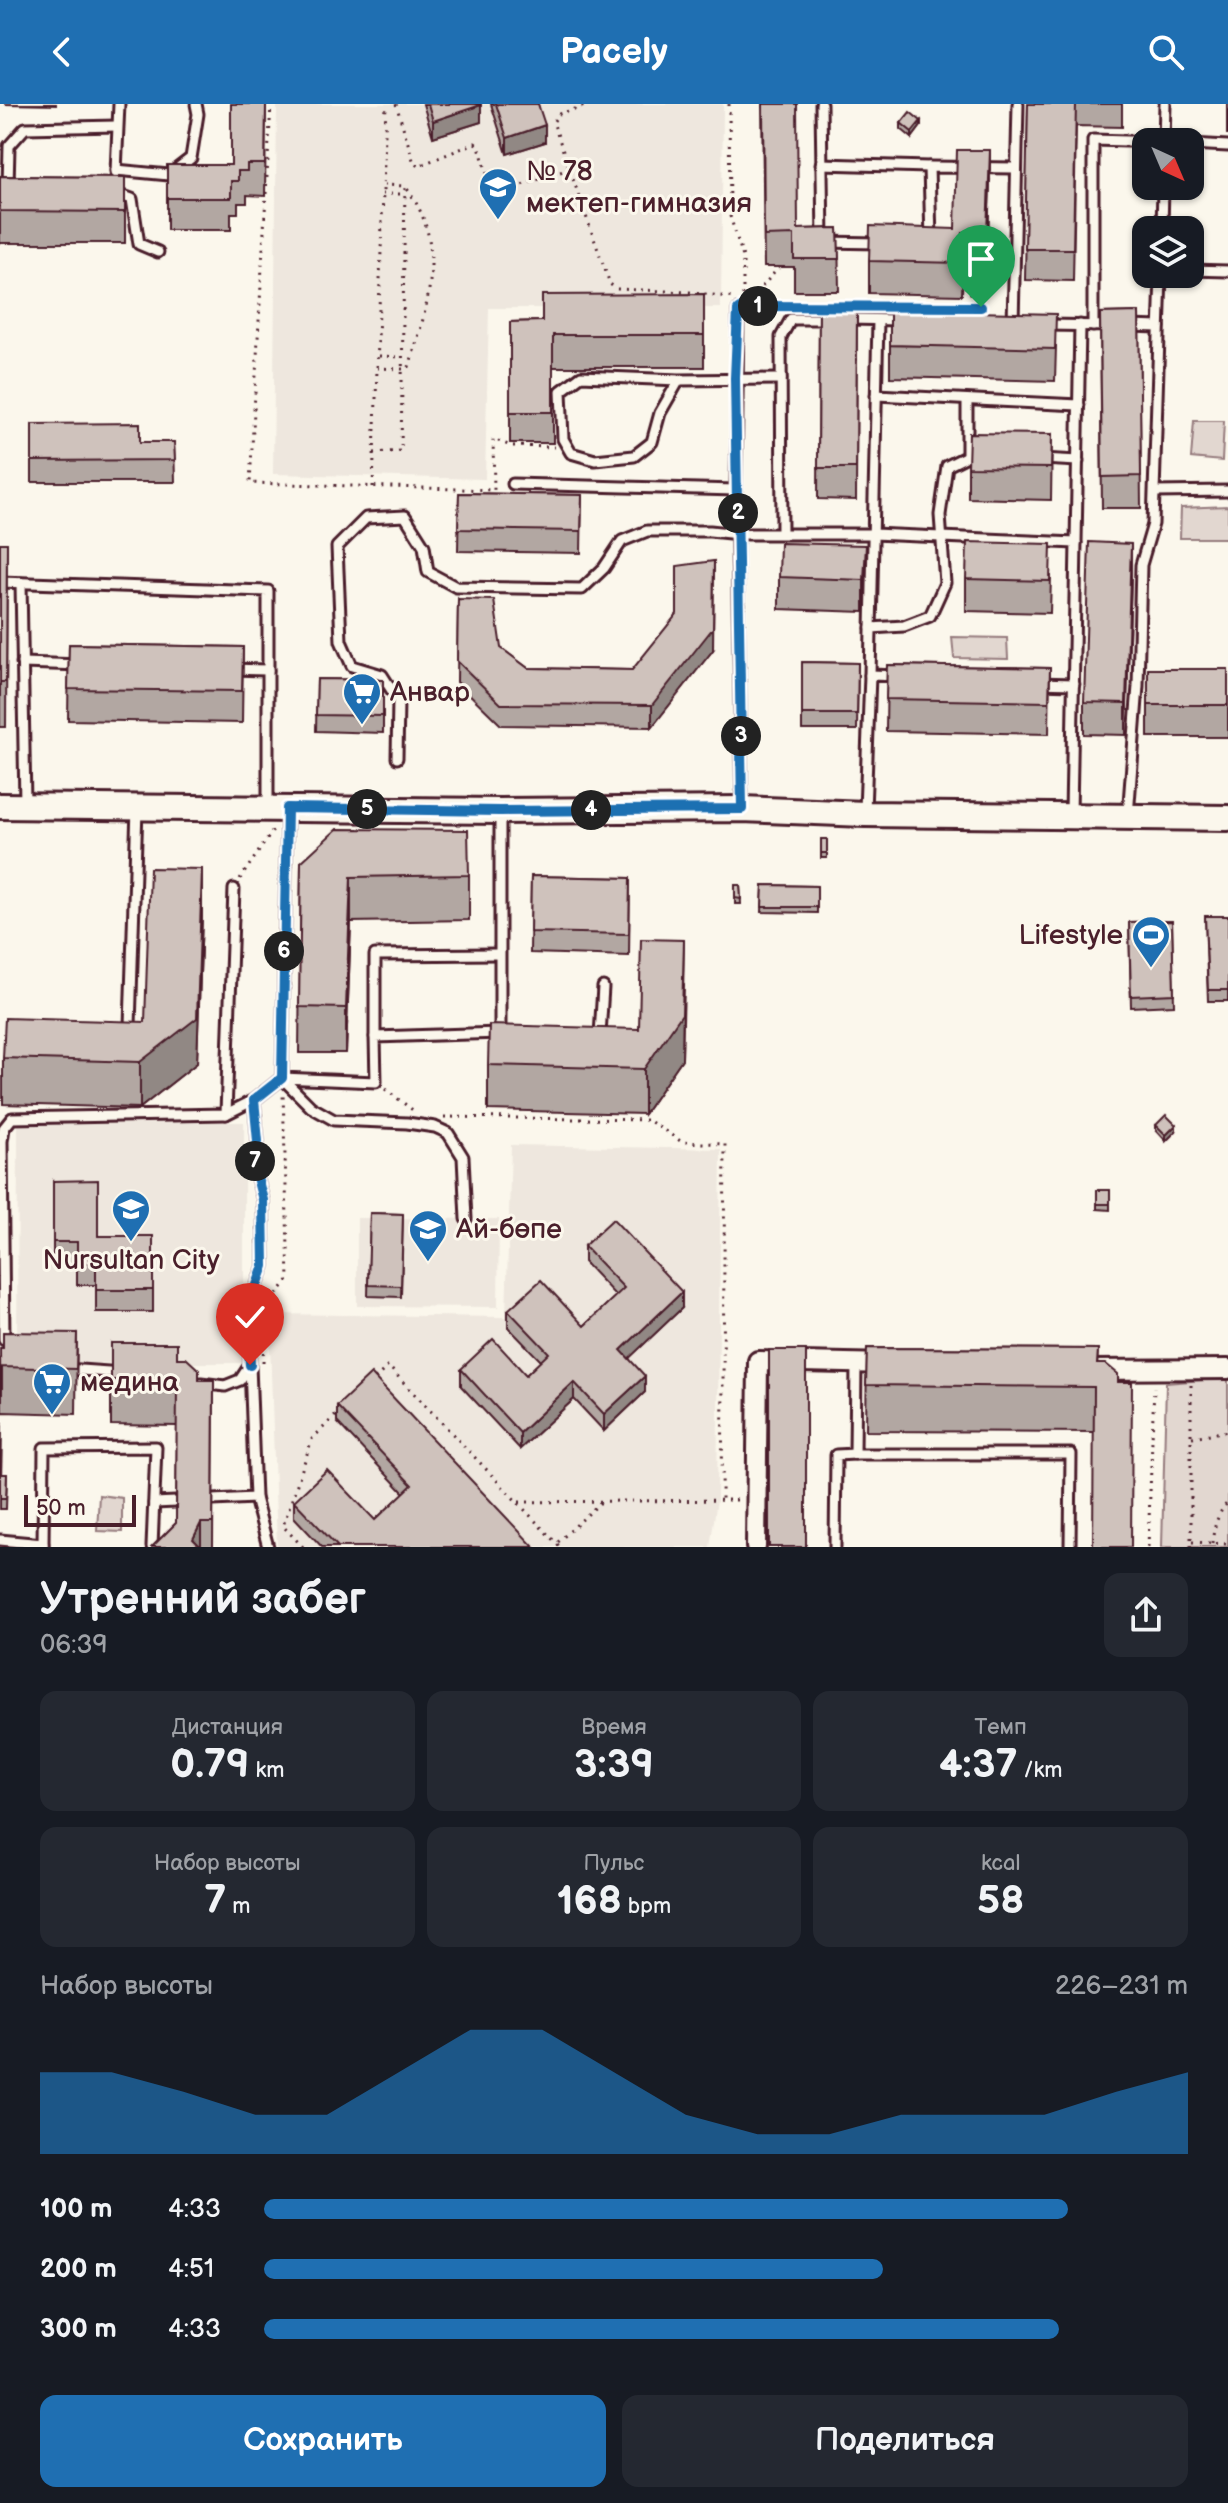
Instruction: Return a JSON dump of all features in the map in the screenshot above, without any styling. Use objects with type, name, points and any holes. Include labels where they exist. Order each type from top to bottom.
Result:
[{"type":"street","points":[[0,806],[500,811],[742,809],[865,814],[1228,818]]},
{"type":"street","points":[[756,1547],[758,1361],[903,1365]]},
{"type":"street","points":[[1076,1369],[1228,1369]]},
{"type":"lane","points":[[119,104],[116,170],[110,193],[132,199],[139,244],[158,252]]},
{"type":"lane","points":[[116,170],[169,175],[191,158],[198,114],[196,104]]},
{"type":"lane","points":[[821,104],[823,242],[884,243]]},
{"type":"lane","points":[[1013,324],[1018,104]]},
{"type":"lane","points":[[1163,128],[1165,104]]},
{"type":"lane","points":[[22,193],[4,192],[9,146],[25,128],[117,126]]},
{"type":"lane","points":[[1093,326],[1093,140],[1132,141]]},
{"type":"lane","points":[[1204,145],[1228,146]]},
{"type":"lane","points":[[821,164],[1016,168]]},
{"type":"lane","points":[[915,243],[931,244],[929,167]]},
{"type":"lane","points":[[1204,270],[1228,271]]},
{"type":"lane","points":[[1128,817],[1138,686],[1141,565],[1153,524],[1155,492],[1160,288]]},
{"type":"lane","points":[[742,308],[735,378],[742,809]]},
{"type":"lane","points":[[782,533],[781,337],[791,319],[908,321]]},
{"type":"lane","points":[[865,814],[878,320]]},
{"type":"lane","points":[[998,324],[1026,325]]},
{"type":"lane","points":[[1040,325],[1159,327]]},
{"type":"lane","points":[[1071,816],[1080,325]]},
{"type":"lane","points":[[679,380],[660,413],[652,442],[634,456],[595,460],[571,453],[563,439],[561,391],[581,376],[679,380],[781,379]]},
{"type":"lane","points":[[876,395],[1079,405]]},
{"type":"lane","points":[[967,400],[967,456]]},
{"type":"lane","points":[[871,628],[904,626],[930,616],[945,583],[940,515],[947,466],[967,456],[983,457]]},
{"type":"lane","points":[[1030,459],[1078,461]]},
{"type":"lane","points":[[513,484],[736,490]]},
{"type":"lane","points":[[1155,492],[1228,491]]},
{"type":"lane","points":[[397,758],[398,700],[382,675],[352,666],[341,641],[337,547],[366,518],[405,516],[424,546],[428,572],[456,587],[498,589],[582,589],[604,568],[622,541],[647,531],[873,534],[1076,543]]},
{"type":"lane","points":[[1076,562],[1089,563]]},
{"type":"lane","points":[[1128,564],[1141,565]]},
{"type":"lane","points":[[0,582],[268,591],[268,670],[278,808],[282,1078],[311,1107],[334,1120],[407,1123],[435,1127],[448,1133],[463,1157],[466,1219]]},
{"type":"lane","points":[[21,583],[25,806]]},
{"type":"lane","points":[[22,663],[99,665]]},
{"type":"lane","points":[[222,669],[268,670]]},
{"type":"lane","points":[[870,675],[917,677]]},
{"type":"lane","points":[[1027,682],[1074,684]]},
{"type":"lane","points":[[1138,686],[1153,686]]},
{"type":"lane","points":[[119,1036],[126,1033],[130,1026],[137,807]]},
{"type":"lane","points":[[500,811],[500,1033]]},
{"type":"lane","points":[[226,1114],[234,889]]},
{"type":"lane","points":[[4,1357],[2,1141],[4,1128],[12,1118],[226,1114],[254,1100],[282,1078],[376,1082],[375,955],[499,954]]},
{"type":"lane","points":[[585,1035],[600,1035],[603,987]]},
{"type":"lane","points":[[375,1037],[514,1033]]},
{"type":"lane","points":[[254,1100],[258,1141],[254,1166],[263,1200],[264,1266],[253,1296],[248,1326],[255,1498],[268,1547]]},
{"type":"lane","points":[[855,1454],[856,1363]]},
{"type":"lane","points":[[195,1382],[225,1386],[240,1380],[250,1365]]},
{"type":"lane","points":[[62,1369],[135,1375]]},
{"type":"lane","points":[[0,1540],[43,1545],[44,1448],[156,1447],[152,1547]]},
{"type":"lane","points":[[835,1547],[836,1455],[1071,1454],[1070,1547]]},
{"type":"lane","points":[[213,1500],[255,1498]]},
{"type":"lane","points":[[154,1503],[176,1502]]},
{"type":"path","points":[[271,104],[250,483],[494,490],[493,439],[511,446],[554,447]]},
{"type":"path","points":[[373,487],[386,104]]},
{"type":"path","points":[[396,104],[414,163],[418,166],[475,143],[479,146],[490,183],[495,189],[504,191],[569,169]]},
{"type":"path","points":[[591,104],[559,114],[553,122],[610,284],[616,289],[690,292],[743,299]]},
{"type":"path","points":[[729,104],[730,216],[743,257],[742,308]]},
{"type":"path","points":[[377,368],[409,367],[425,320],[432,250],[419,204],[405,186],[383,185]]},
{"type":"path","points":[[374,453],[401,451],[405,186]]},
{"type":"path","points":[[382,194],[405,194]]},
{"type":"path","points":[[809,246],[936,247],[981,307],[902,306],[742,308],[788,257],[809,246]]},
{"type":"path","points":[[377,356],[403,357]]},
{"type":"path","points":[[234,889],[278,808]]},
{"type":"path","points":[[263,1372],[265,1309],[289,1279],[282,1078]]},
{"type":"path","points":[[376,1082],[422,1117]]},
{"type":"path","points":[[437,1117],[648,1120],[682,1142],[725,1144],[722,1500]]},
{"type":"path","points":[[366,1387],[388,1366],[558,1545],[602,1501]]},
{"type":"path","points":[[1148,1547],[1154,1371]]},
{"type":"path","points":[[1191,1381],[1191,1544],[1228,1544]]},
{"type":"path","points":[[303,1547],[283,1526],[312,1439],[344,1408]]},
{"type":"path","points":[[1191,1437],[1228,1431]]},
{"type":"path","points":[[517,1502],[756,1500]]},
{"type":"path","points":[[1212,1543],[1221,1510],[1228,1502]]},
{"type":"shaded area","name":"№ 78 мектеп-гимназия","points":[[277,104],[723,104],[721,308],[489,308],[485,479],[273,474]]},
{"type":"shaded area","points":[[1194,421],[1224,421],[1222,461],[1191,458]]},
{"type":"shaded area","points":[[1228,506],[1228,538],[1180,538],[1181,508]]},
{"type":"shaded area","points":[[952,637],[1007,638],[1008,659],[954,658]]},
{"type":"shaded area","name":"Nursultan City","points":[[18,1122],[244,1122],[244,1363],[17,1363]]},
{"type":"shaded area","points":[[511,1145],[721,1149],[717,1500],[710,1547],[277,1547],[269,1314],[506,1317]]},
{"type":"shaded area","name":"Ай-бөпе","points":[[357,1218],[499,1219],[498,1307],[357,1306]]},
{"type":"shaded area","points":[[1228,1378],[1228,1547],[1162,1547],[1166,1383]]},
{"type":"shaded area","points":[[99,1495],[122,1498],[122,1532],[97,1531]]},
{"type":"building","points":[[231,104],[266,104],[265,164],[247,164],[247,171],[238,171],[238,181],[231,181],[231,198],[167,198],[167,165],[231,165]]},
{"type":"building","points":[[428,104],[481,104],[481,105],[433,121]]},
{"type":"building","points":[[496,104],[538,104],[545,125],[507,138]]},
{"type":"building","points":[[763,104],[797,104],[798,229],[838,228],[839,259],[794,259],[794,235],[764,236]]},
{"type":"building","points":[[1028,104],[1076,104],[1073,249],[1025,249]]},
{"type":"building","points":[[910,112],[921,121],[912,132],[901,123]]},
{"type":"building","points":[[957,150],[990,150],[987,234],[963,233],[962,263],[869,261],[870,226],[955,229]]},
{"type":"building","points":[[0,176],[125,177],[125,212],[0,211]]},
{"type":"building","points":[[704,294],[704,335],[553,335],[553,412],[510,412],[510,322],[542,321],[542,295]]},
{"type":"building","points":[[819,308],[857,309],[856,468],[818,468]]},
{"type":"building","points":[[890,310],[1056,314],[1055,349],[890,345]]},
{"type":"building","points":[[1139,312],[1141,476],[1102,477],[1100,313]]},
{"type":"building","points":[[140,423],[140,442],[174,442],[175,460],[32,461],[32,424]]},
{"type":"building","points":[[969,433],[1052,434],[1051,468],[968,467]]},
{"type":"building","points":[[459,493],[582,495],[581,531],[458,529]]},
{"type":"building","points":[[967,542],[1051,544],[1050,581],[966,579]]},
{"type":"building","points":[[1089,542],[1131,544],[1126,703],[1084,702]]},
{"type":"building","points":[[0,543],[7,543],[6,682],[0,682]]},
{"type":"building","points":[[780,543],[866,545],[864,580],[779,577]]},
{"type":"building","points":[[714,561],[713,628],[652,705],[501,704],[457,661],[458,599],[494,600],[501,648],[528,668],[632,670],[677,614],[677,566]]},
{"type":"building","points":[[69,644],[243,647],[242,691],[68,689]]},
{"type":"building","points":[[802,662],[858,663],[857,714],[802,714]]},
{"type":"building","points":[[887,665],[1050,668],[1049,702],[886,699]]},
{"type":"building","points":[[1148,669],[1228,669],[1228,705],[1148,705]]},
{"type":"building","points":[[317,679],[383,680],[383,716],[316,715]]},
{"type":"building","points":[[337,829],[468,830],[469,875],[351,877],[346,1008],[299,1007],[301,862]]},
{"type":"building","points":[[821,839],[827,839],[827,853],[821,853]]},
{"type":"building","points":[[150,868],[202,869],[197,1018],[140,1062],[3,1058],[5,1018],[145,1022]]},
{"type":"building","points":[[531,876],[630,878],[629,934],[530,932]]},
{"type":"building","points":[[735,885],[740,885],[741,899],[735,898]]},
{"type":"building","points":[[763,885],[817,886],[817,907],[762,907]]},
{"type":"building","points":[[1205,916],[1228,916],[1228,990],[1208,990]]},
{"type":"building","name":"Lifestyle","points":[[1172,921],[1174,994],[1131,996],[1129,922]]},
{"type":"building","points":[[641,939],[684,940],[682,1014],[644,1069],[488,1065],[489,1025],[639,1029]]},
{"type":"building","points":[[1166,1115],[1176,1125],[1166,1135],[1156,1125]]},
{"type":"building","points":[[98,1180],[98,1236],[153,1236],[153,1290],[96,1290],[96,1263],[77,1263],[77,1242],[53,1242],[53,1181]]},
{"type":"building","points":[[1097,1190],[1110,1190],[1110,1204],[1097,1204]]},
{"type":"building","points":[[370,1213],[403,1214],[401,1286],[368,1285]]},
{"type":"building","points":[[613,1219],[682,1292],[621,1350],[645,1376],[604,1414],[574,1382],[520,1433],[461,1369],[493,1339],[526,1375],[549,1353],[508,1310],[541,1280],[584,1326],[624,1288],[584,1246]]},
{"type":"building","points":[[3,1332],[77,1333],[76,1369],[2,1367],[1,1439],[0,1348],[3,1348]]},
{"type":"building","points":[[111,1343],[177,1343],[177,1358],[186,1358],[199,1370],[199,1380],[214,1380],[213,1523],[201,1523],[193,1539],[201,1547],[152,1547],[176,1523],[177,1380],[111,1380]]},
{"type":"building","points":[[867,1348],[1098,1349],[1097,1364],[1106,1364],[1118,1374],[1118,1382],[1132,1382],[1131,1547],[1093,1547],[1094,1387],[866,1385]]},
{"type":"building","points":[[769,1350],[806,1350],[806,1547],[769,1547]]},
{"type":"building","points":[[371,1374],[534,1547],[338,1547],[294,1501],[327,1470],[375,1520],[412,1485],[337,1406]]},
{"type":"building","points":[[0,1474],[7,1474],[6,1498],[0,1498]]},
{"type":"place","name":"№ 78 мектеп-гимназия","points":[[498,221]]},
{"type":"place","name":"Анвар","points":[[362,726]]},
{"type":"place","name":"Lifestyle","points":[[1151,969]]},
{"type":"place","name":"Nursultan City","points":[[131,1243]]},
{"type":"place","name":"Ай-бөпе","points":[[428,1263]]},
{"type":"place","name":"медина","points":[[52,1416]]},
{"type":"route","points":[[250,1365],[248,1326],[253,1296],[264,1266],[263,1200],[254,1166],[258,1141],[254,1100],[282,1078],[287,808],[500,811],[742,809],[735,378],[738,310],[745,306],[981,307]]}]
